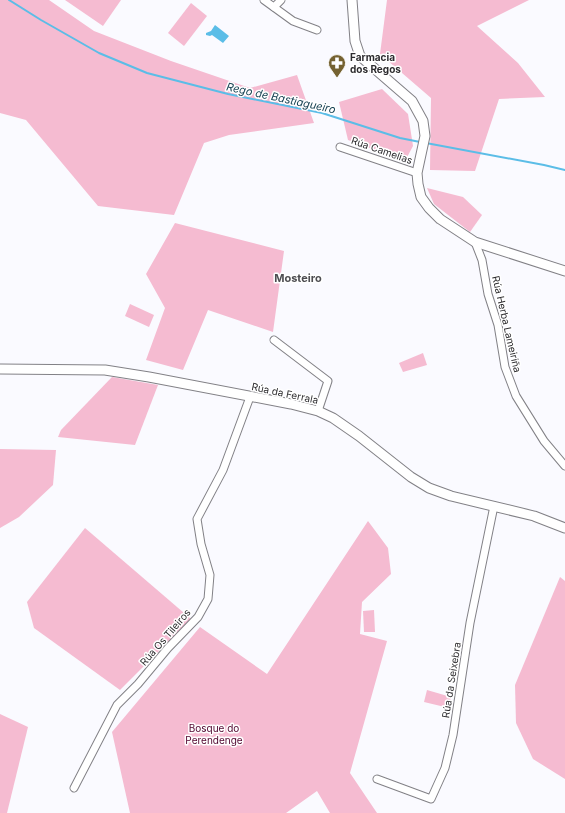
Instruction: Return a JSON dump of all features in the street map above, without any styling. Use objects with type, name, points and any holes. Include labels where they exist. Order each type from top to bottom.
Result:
[{"type":"street","points":[[264,0],[293,21],[318,30]]},
{"type":"street","points":[[274,7],[281,0]]},
{"type":"street","points":[[352,0],[355,42],[360,56],[412,101],[423,121],[425,136],[417,173],[421,197],[429,208],[440,218],[476,242],[565,272]]},
{"type":"street","name":"Rúa Camelias","points":[[340,147],[417,173]]},
{"type":"street","name":"Rúa Herba Lameiriña","points":[[476,242],[482,260],[488,294],[498,325],[505,367],[516,396],[544,441],[565,466]]},
{"type":"street","points":[[274,340],[328,381],[318,411]]},
{"type":"street","name":"Rúa da Ferrala","points":[[0,369],[105,370],[291,404],[318,411],[333,418],[359,436],[411,477],[428,488],[451,496],[534,516],[565,528]]},
{"type":"street","name":"Rúa Os Tileiros","points":[[74,788],[117,705],[138,684],[168,648],[198,617],[208,599],[210,575],[201,544],[197,519],[223,470],[250,397]]},
{"type":"street","name":"Rúa da Seixebra","points":[[377,779],[431,799],[445,768],[453,735],[470,623],[494,506]]},
{"type":"green space","points":[[0,0],[49,0],[94,31],[171,61],[250,88],[297,75],[314,123],[229,135],[204,143],[174,215],[98,206],[26,120],[0,113]]},
{"type":"green space","points":[[65,0],[121,0],[103,26]]},
{"type":"green space","points":[[387,0],[529,0],[477,26],[518,63],[545,97],[499,99],[475,171],[430,170],[431,98],[380,54]]},
{"type":"green space","points":[[191,3],[207,16],[184,46],[168,33]]},
{"type":"green space","points":[[382,89],[408,114],[413,146],[405,161],[348,140],[339,102]]},
{"type":"green space","points":[[427,188],[463,197],[482,215],[470,232],[434,204]]},
{"type":"green space","points":[[175,223],[284,251],[273,332],[208,310],[183,370],[146,360],[165,308],[146,274]]},
{"type":"green space","points":[[130,304],[154,315],[149,327],[125,316]]},
{"type":"green space","points":[[423,353],[427,365],[403,372],[399,363]]},
{"type":"green space","points":[[112,377],[158,385],[135,445],[58,437],[61,430]]},
{"type":"green space","points":[[0,449],[56,450],[53,485],[19,517],[0,528]]},
{"type":"green space","name":"Bosque do Perendenge","points":[[368,521],[388,548],[391,574],[362,602],[360,634],[387,641],[350,773],[377,813],[330,813],[317,791],[286,813],[130,813],[112,732],[200,627],[267,674]]},
{"type":"green space","points":[[85,528],[191,619],[120,690],[34,628],[27,602]]},
{"type":"green space","points":[[560,577],[565,581],[565,779],[533,759],[516,723],[515,685]]},
{"type":"green space","points":[[374,610],[375,632],[364,632],[363,611]]},
{"type":"green space","points":[[427,690],[451,697],[449,708],[424,702]]},
{"type":"green space","points":[[0,714],[28,727],[7,813],[0,813]]},
{"type":"water","points":[[215,25],[229,36],[223,43],[212,35],[206,35],[206,33],[211,31]]},
{"type":"waterway","name":"Rego de Bastiagueiro","points":[[9,0],[99,53],[147,73],[228,94],[322,113],[400,138],[420,142]]},
{"type":"waterway","name":"Rego de Bastiagueiro","points":[[426,143],[565,170]]},
{"type":"place","name":"Farmacia dos Regos","points":[[337,78]]},
{"type":"district","name":"Mosteiro","points":[[298,278]]}]
